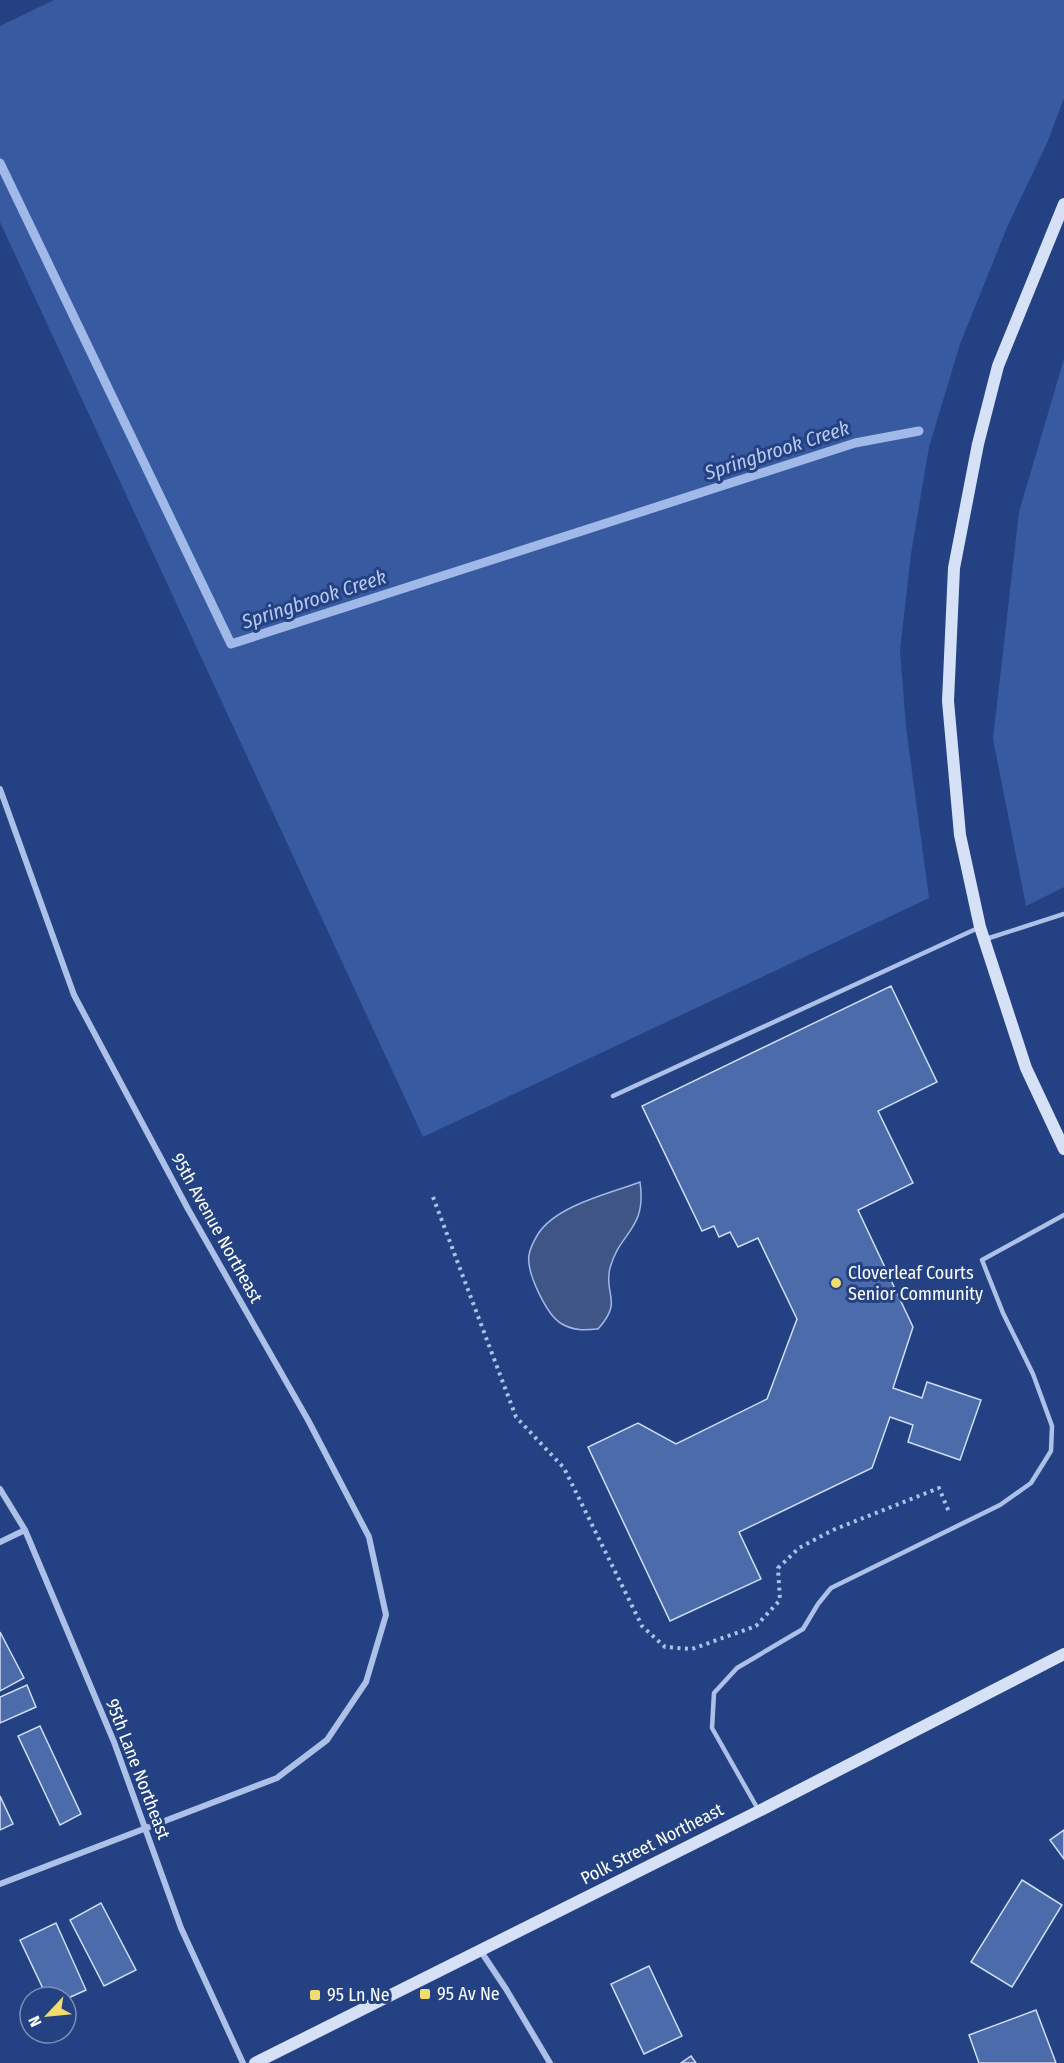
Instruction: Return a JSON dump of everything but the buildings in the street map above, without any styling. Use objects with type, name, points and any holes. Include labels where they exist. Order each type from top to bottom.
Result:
[{"type":"street","points":[[1064,204],[998,366],[978,444],[954,568],[948,701],[960,835],[980,927],[1026,1068],[1064,1149]]},
{"type":"street","name":"95th Avenue Northeast","points":[[0,789],[74,995],[188,1209],[308,1420],[369,1537],[386,1615],[366,1682],[327,1740],[277,1778],[0,1884]]},
{"type":"street","name":"95th Lane Northeast","points":[[0,1489],[25,1530],[114,1742],[182,1928],[243,2063]]},
{"type":"street","points":[[0,1542],[25,1530]]},
{"type":"street","name":"Polk Street Northeast","points":[[255,2063],[759,1811],[1064,1653]]},
{"type":"street","points":[[480,1950],[550,2063]]},
{"type":"lane","points":[[984,940],[1064,915]]},
{"type":"lane","points":[[613,1096],[980,927]]},
{"type":"lane","points":[[759,1811],[712,1728],[714,1693],[737,1668],[803,1629],[831,1588],[1000,1505],[1031,1483],[1051,1451],[1052,1426],[1033,1374],[982,1260],[1064,1215]]},
{"type":"path","points":[[433,1197],[516,1417],[564,1468],[642,1626],[665,1647],[692,1649],[756,1626],[780,1600],[778,1568],[798,1548],[833,1530],[939,1488],[956,1527]]},
{"type":"shaded area","points":[[54,0],[1064,0],[1064,98],[1047,143],[1008,225],[960,344],[929,447],[911,554],[900,650],[906,727],[929,898],[423,1137],[0,222],[0,26]]},
{"type":"shaded area","points":[[1064,359],[1064,887],[1026,906],[993,739],[1019,512]]},
{"type":"shaded area","points":[[640,1182],[640,1210],[636,1221],[614,1256],[610,1268],[611,1304],[606,1319],[598,1329],[575,1329],[562,1324],[544,1303],[531,1272],[529,1255],[537,1236],[547,1224],[570,1208]]},
{"type":"waterway","name":"Springbrook Creek","points":[[0,163],[231,644],[855,443],[919,431]]},
{"type":"place","name":"Cloverleaf Courts Senior Community","points":[[836,1283]]},
{"type":"place","name":"95 Av Ne","points":[[425,1994]]},
{"type":"place","name":"95 Ln Ne","points":[[315,1995]]}]
